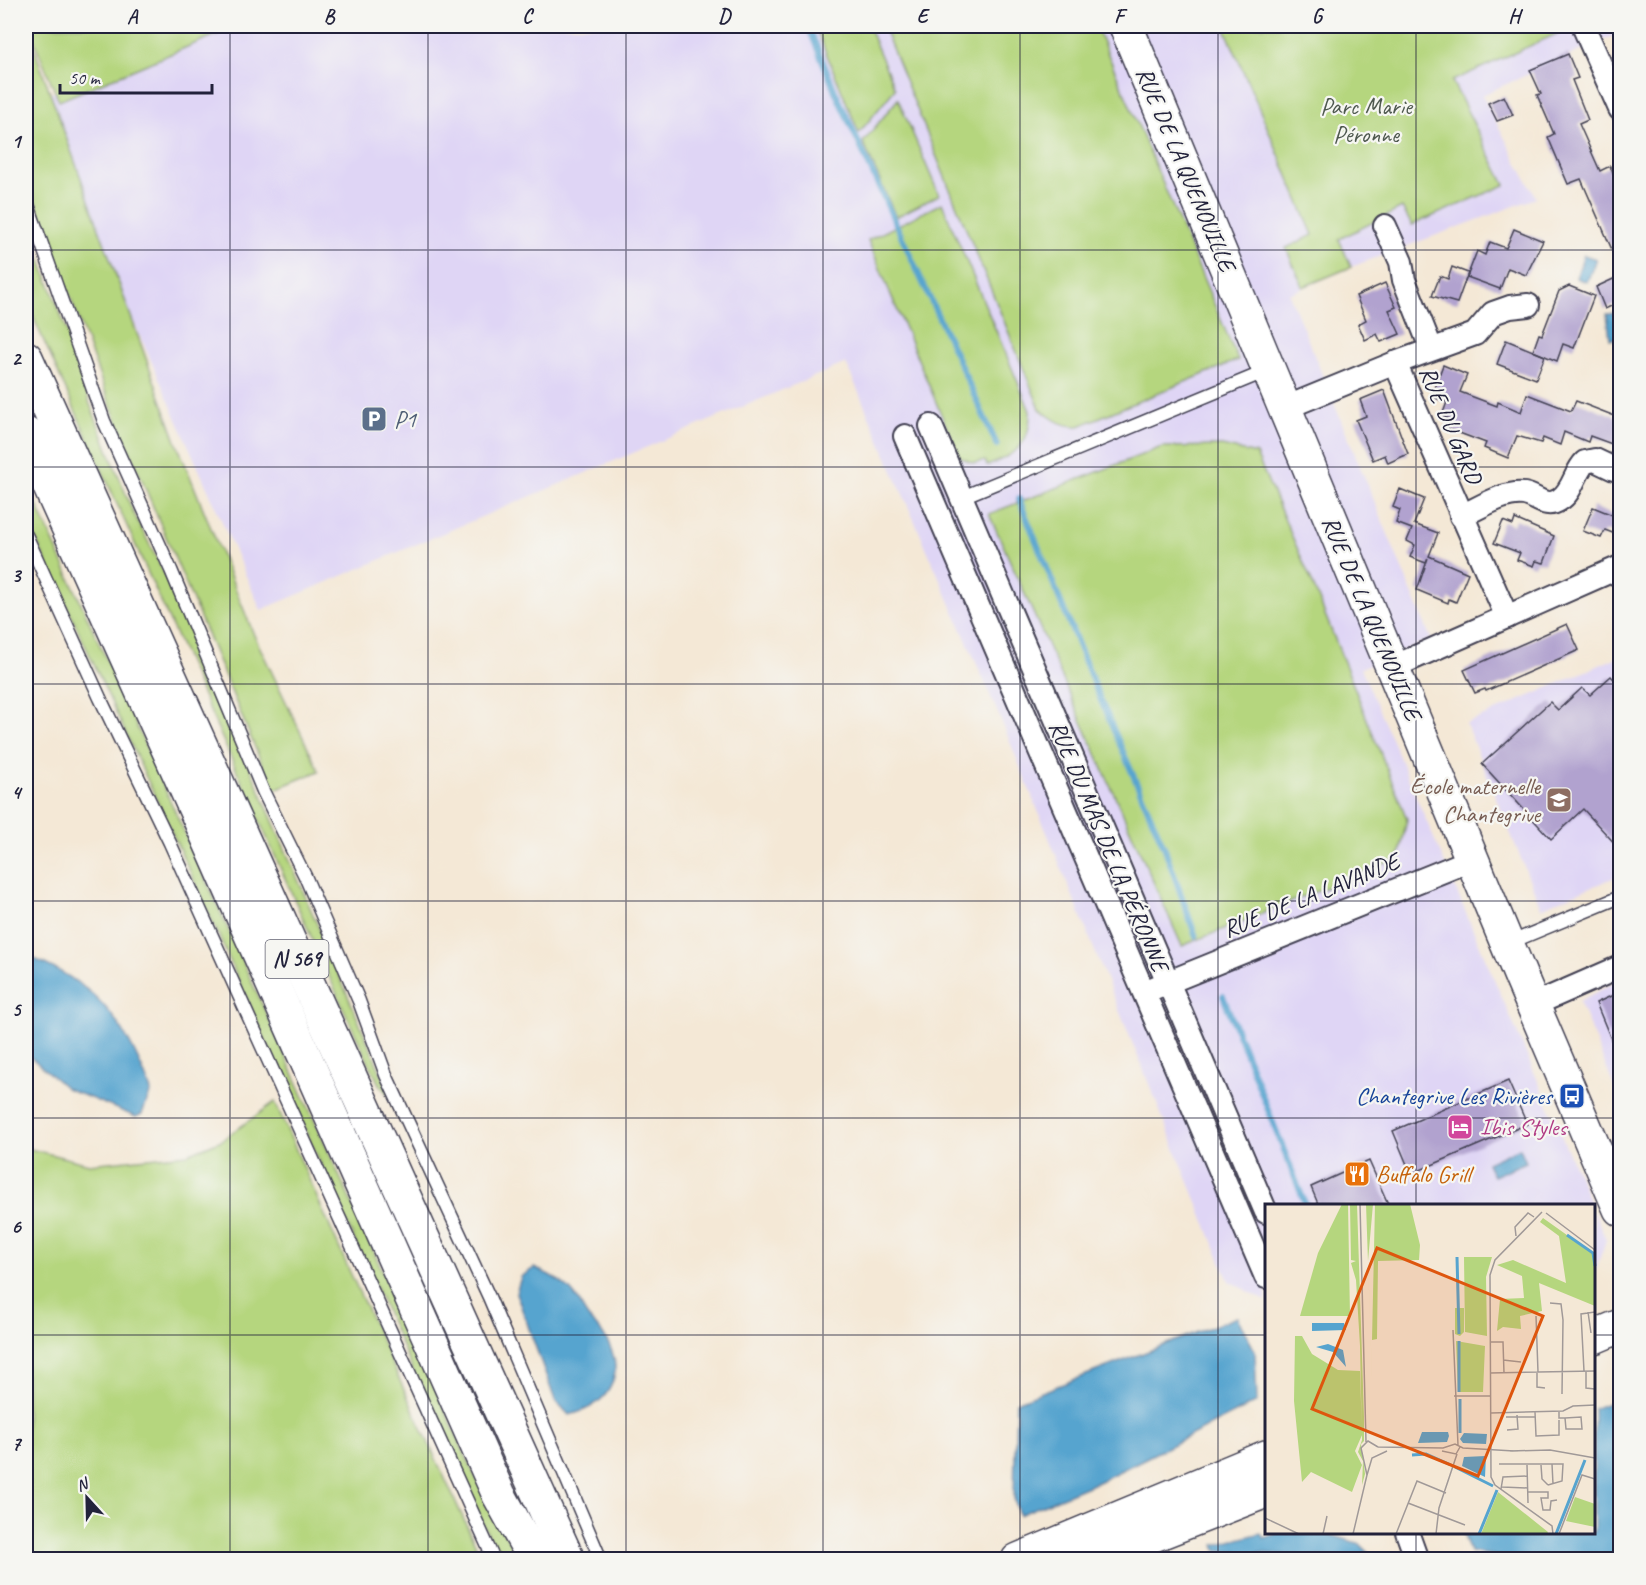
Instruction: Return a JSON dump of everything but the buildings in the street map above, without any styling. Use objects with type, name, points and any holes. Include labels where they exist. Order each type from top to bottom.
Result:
[{"type":"main road","name":"RUE DE LA QUENOUILLE","points":[[1126,26],[1620,1209]]},
{"type":"main road","name":"N 569","points":[[26,358],[568,1560]]},
{"type":"main road","name":"N 569","points":[[26,434],[207,834],[499,1495],[535,1560]]},
{"type":"main road","points":[[1595,1336],[1620,1326]]},
{"type":"main road","points":[[1595,1358],[1620,1349]]},
{"type":"main road","points":[[1134,1512],[1147,1495],[1163,1481],[1265,1436]]},
{"type":"main road","points":[[1018,1560],[1265,1457]]},
{"type":"main road","points":[[1090,1560],[1265,1491]]},
{"type":"street","points":[[1585,30],[1620,109]]},
{"type":"street","points":[[1385,226],[1401,262],[1404,280],[1431,348]]},
{"type":"street","points":[[1395,363],[1431,348],[1443,347],[1475,334],[1493,313],[1510,307],[1528,305]]},
{"type":"street","name":"RUE DU GARD","points":[[1286,408],[1395,363],[1507,617]]},
{"type":"street","name":"RUE DU MAS DE LA PÉRONNE","points":[[931,426],[1265,1210]]},
{"type":"street","name":"RUE DU MAS DE LA PÉRONNE","points":[[905,436],[1142,993],[1265,1274]]},
{"type":"street","points":[[1461,516],[1507,496],[1523,494],[1545,503],[1554,503],[1562,499],[1585,462],[1594,460],[1614,469]]},
{"type":"street","points":[[1393,668],[1620,567]]},
{"type":"street","name":"RUE DE LA LAVANDE","points":[[1142,993],[1473,860]]},
{"type":"street","points":[[1533,1005],[1620,967]]},
{"type":"street","points":[[1407,1534],[1417,1560]]},
{"type":"lane","points":[[26,199],[104,421],[171,570],[263,791],[314,897],[359,1001],[386,1075],[489,1297],[601,1560]]},
{"type":"lane","points":[[960,498],[1269,370]]},
{"type":"lane","points":[[26,535],[100,698],[170,843],[494,1560]]},
{"type":"lane","points":[[1508,943],[1620,897]]},
{"type":"shaded area","points":[[207,26],[1620,26],[1620,33],[1482,95],[1536,198],[1351,267],[1289,294],[1431,639],[1361,668],[1591,1204],[1265,1204],[1265,1300],[1229,1281],[1004,727],[846,363],[261,610],[36,100]]},
{"type":"shaded area","name":"École maternelle Chantegrive","points":[[1620,656],[1620,875],[1541,908],[1466,724]]},
{"type":"shaded area","points":[[1620,980],[1620,1101],[1579,1001]]},
{"type":"shaded area","points":[[1595,1213],[1606,1240],[1595,1272]]},
{"type":"green space","points":[[26,26],[177,444],[254,635],[319,771],[273,790],[111,407],[26,177]]},
{"type":"green space","points":[[28,26],[237,26],[59,101]]},
{"type":"green space","points":[[815,26],[868,26],[895,89],[859,133]]},
{"type":"green space","points":[[883,26],[1096,26],[1238,360],[1079,426],[1058,422],[1040,409]]},
{"type":"green space","name":"Parc Marie Péronne","points":[[1224,26],[1558,26],[1561,32],[1452,81],[1505,185],[1412,225],[1402,208],[1339,239],[1351,267],[1303,287],[1286,248],[1313,235]]},
{"type":"green space","points":[[898,99],[939,195],[896,217],[863,142]]},
{"type":"green space","points":[[942,203],[1030,411],[1028,432],[1020,447],[987,466],[985,461],[974,463],[959,457],[868,240]]},
{"type":"green space","points":[[26,220],[68,334],[90,404],[133,512],[179,602],[393,1101],[379,1084],[349,1021],[26,301]]},
{"type":"green space","points":[[1222,446],[1256,454],[1312,582],[1407,819],[1399,858],[1182,946],[989,514],[1162,447]]},
{"type":"green space","points":[[26,481],[473,1472],[518,1559],[500,1559],[462,1481],[197,887],[26,518]]},
{"type":"green space","points":[[275,1102],[349,1270],[482,1559],[26,1559],[26,1148],[89,1164],[188,1154],[222,1140]]},
{"type":"water","points":[[1584,255],[1596,259],[1587,282],[1576,278]]},
{"type":"water","points":[[1620,313],[1620,338],[1610,339],[1607,314]]},
{"type":"water","points":[[26,956],[70,978],[102,1003],[114,1018],[135,1052],[151,1091],[142,1114],[136,1117],[66,1088],[26,1053]]},
{"type":"water","points":[[1520,1148],[1526,1162],[1493,1176],[1487,1163]]},
{"type":"water","points":[[534,1268],[559,1281],[574,1294],[587,1316],[602,1333],[610,1347],[614,1361],[611,1385],[605,1395],[596,1404],[569,1415],[555,1400],[516,1293],[521,1277]]},
{"type":"water","points":[[1237,1317],[1255,1351],[1257,1402],[1100,1481],[1019,1515],[1014,1498],[1016,1402]]},
{"type":"water","points":[[1620,1398],[1620,1559],[1516,1559],[1470,1552],[1463,1534],[1595,1534],[1595,1409]]},
{"type":"water","points":[[1261,1533],[1264,1538],[1275,1534],[1328,1534],[1360,1544],[1369,1553],[1368,1559],[1217,1551],[1215,1545]]},
{"type":"waterway","points":[[808,26],[835,91],[997,445]]},
{"type":"waterway","points":[[1019,499],[1096,689],[1165,849],[1196,937]]},
{"type":"waterway","points":[[1223,996],[1305,1204]]},
{"type":"place","name":"P1","points":[[374,419]]},
{"type":"place","name":"École maternelle Chantegrive","points":[[1559,800]]},
{"type":"place","name":"Chantegrive Les Rivières","points":[[1572,1096]]},
{"type":"place","name":"Ibis Styles","points":[[1460,1127]]},
{"type":"place","name":"Buffalo Grill","points":[[1357,1174]]}]
